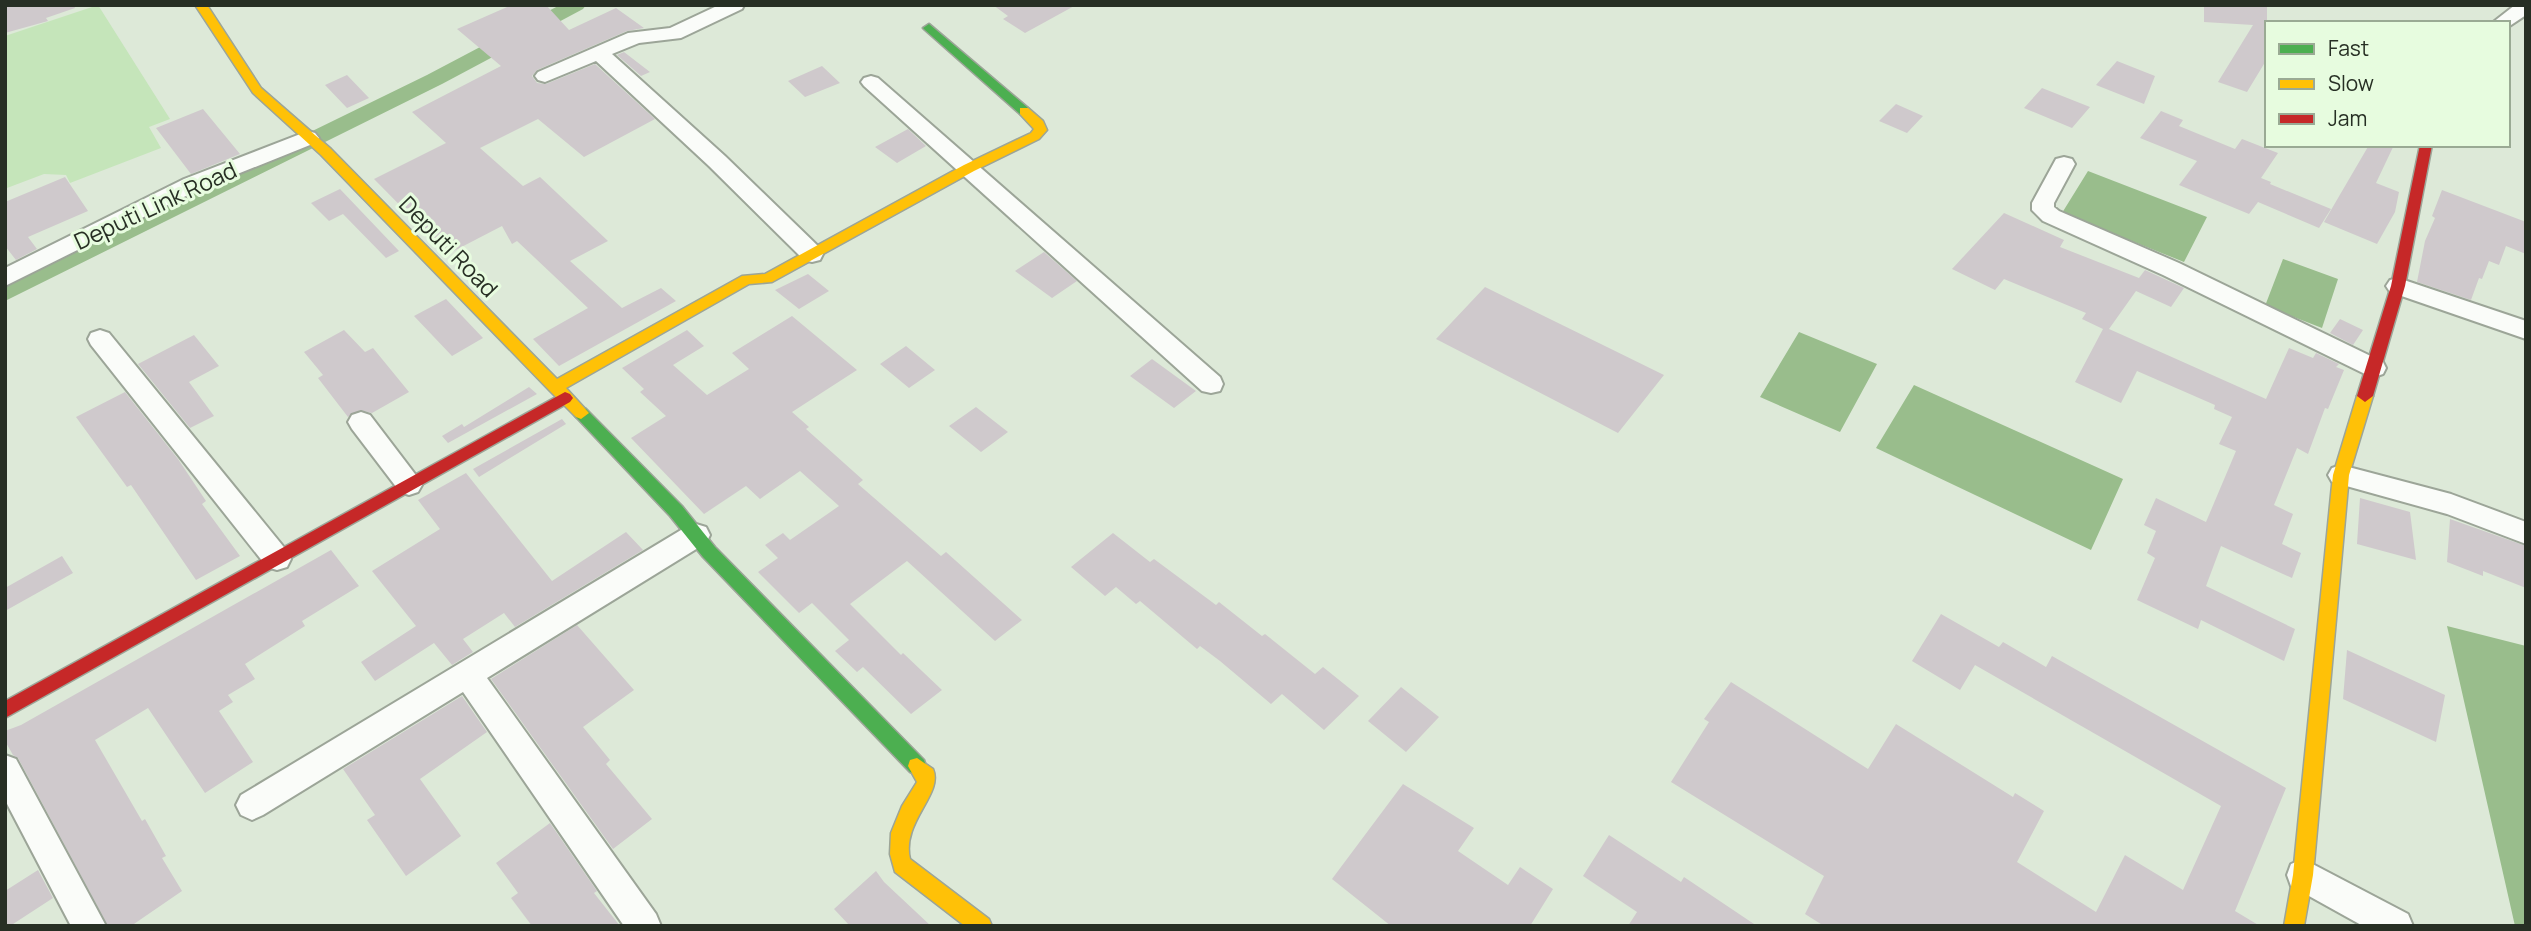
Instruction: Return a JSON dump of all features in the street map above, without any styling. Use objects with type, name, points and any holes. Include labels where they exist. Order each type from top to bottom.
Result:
[{"type":"street","name":"Deputi Road","points":[[201,5],[257,90],[326,152],[676,511],[926,775],[926,784],[896,841],[896,853],[902,865],[982,926]]},
{"type":"street","points":[[545,76],[635,37],[674,34],[735,5]]},
{"type":"street","points":[[2505,21],[2526,6]]},
{"type":"street","points":[[5,710],[409,485],[747,279],[767,279],[1035,136],[1041,130],[1039,124],[929,28]]},
{"type":"street","points":[[599,53],[717,161],[812,254]]},
{"type":"street","points":[[871,82],[1211,384]]},
{"type":"street","name":"Deputi Link Road","points":[[5,278],[192,184],[308,138]]},
{"type":"street","points":[[2294,926],[2303,876],[2341,475],[2398,286],[2426,147]]},
{"type":"street","points":[[2064,164],[2043,203],[2043,210],[2052,216],[2171,269],[2374,368]]},
{"type":"street","points":[[2398,286],[2526,330]]},
{"type":"street","points":[[100,340],[277,559]]},
{"type":"street","points":[[361,422],[409,485]]},
{"type":"street","points":[[2341,475],[2451,505],[2526,533]]},
{"type":"street","points":[[252,805],[696,535]]},
{"type":"street","points":[[467,674],[644,926]]},
{"type":"street","points":[[5,769],[89,926]]},
{"type":"street","points":[[2303,876],[2396,926]]},
{"type":"shaded area","points":[[98,5],[170,119],[149,127],[161,148],[70,183],[66,175],[44,174],[7,188],[5,36]]},
{"type":"shaded area","points":[[2088,171],[2207,217],[2184,262],[2062,213]]},
{"type":"shaded area","points":[[2283,259],[2338,279],[2322,328],[2265,306]]},
{"type":"shaded area","points":[[1799,332],[1877,364],[1840,432],[1760,397]]},
{"type":"shaded area","points":[[1914,385],[2123,479],[2091,550],[1876,448]]},
{"type":"shaded area","points":[[2447,626],[2526,646],[2526,926],[2515,926]]},
{"type":"building","points":[[5,5],[74,5],[75,8],[46,18],[48,21],[5,33]]},
{"type":"building","points":[[512,5],[546,5],[569,30],[616,8],[644,28],[627,31],[537,70],[532,76],[537,83],[546,84],[595,64],[655,119],[584,157],[538,119],[480,148],[523,186],[540,177],[608,241],[570,261],[622,308],[661,288],[676,301],[559,366],[533,339],[588,308],[517,241],[512,244],[502,226],[448,254],[374,179],[446,143],[412,112],[501,66],[457,29]]},
{"type":"building","points":[[993,5],[1076,5],[1025,33],[1003,19],[1008,16]]},
{"type":"building","points":[[2204,5],[2267,5],[2265,62],[2247,92],[2218,82],[2253,25],[2204,22]]},
{"type":"building","points":[[624,52],[650,72],[641,76],[617,55]]},
{"type":"building","points":[[2117,61],[2155,76],[2144,104],[2096,85]]},
{"type":"building","points":[[822,66],[840,83],[805,97],[788,81]]},
{"type":"building","points":[[347,75],[369,98],[347,108],[325,85]]},
{"type":"building","points":[[2042,88],[2090,107],[2072,128],[2024,108]]},
{"type":"building","points":[[1896,104],[1923,116],[1907,133],[1879,121]]},
{"type":"building","points":[[203,109],[240,154],[191,174],[156,128]]},
{"type":"building","points":[[2161,111],[2183,120],[2179,126],[2235,149],[2242,139],[2278,153],[2261,178],[2331,209],[2319,228],[2258,202],[2249,214],[2179,185],[2197,161],[2140,138]]},
{"type":"building","points":[[908,129],[926,146],[897,163],[875,147]]},
{"type":"building","points":[[2368,147],[2393,147],[2376,183],[2399,192],[2395,212],[2377,244],[2324,222]]},
{"type":"building","points":[[65,177],[88,211],[28,237],[37,249],[16,260],[5,246],[5,202]]},
{"type":"building","points":[[340,189],[399,251],[386,258],[343,214],[329,221],[311,203]]},
{"type":"building","points":[[2442,190],[2526,222],[2526,254],[2506,246],[2499,265],[2489,261],[2471,300],[2417,282],[2425,241],[2435,218],[2432,216]]},
{"type":"building","points":[[2004,213],[2064,240],[2060,247],[2139,278],[2145,270],[2184,288],[2171,307],[2136,291],[2109,329],[2266,399],[2289,348],[2313,358],[2316,353],[2339,364],[2336,367],[2344,370],[2328,409],[2325,408],[2308,454],[2297,448],[2274,505],[2293,514],[2282,544],[2301,553],[2292,578],[2221,546],[2206,586],[2295,629],[2284,661],[2201,620],[2198,629],[2137,600],[2155,558],[2147,553],[2156,531],[2144,525],[2156,498],[2206,522],[2236,451],[2219,444],[2232,417],[2214,409],[2215,405],[2137,371],[2121,403],[2075,382],[2103,329],[2082,319],[2086,313],[2004,279],[1995,290],[1952,269]]},
{"type":"building","points":[[1044,252],[1077,281],[1052,298],[1015,271]]},
{"type":"building","points":[[808,274],[829,291],[799,309],[775,290]]},
{"type":"building","points":[[1485,287],[1664,375],[1618,433],[1436,339]]},
{"type":"building","points":[[446,299],[483,338],[452,356],[414,316]]},
{"type":"building","points":[[792,316],[857,370],[792,412],[809,427],[806,429],[863,480],[858,484],[941,556],[946,552],[1022,620],[995,641],[907,561],[850,604],[901,655],[903,653],[942,690],[911,714],[863,667],[857,672],[835,651],[849,640],[812,603],[799,613],[758,572],[778,558],[765,545],[783,533],[790,540],[839,506],[800,471],[760,499],[746,486],[704,514],[631,438],[666,416],[640,392],[644,389],[622,368],[687,330],[704,346],[673,365],[707,395],[749,369],[732,353]]},
{"type":"building","points":[[2340,319],[2363,330],[2353,345],[2330,333]]},
{"type":"building","points":[[344,330],[365,352],[373,348],[409,392],[372,413],[360,410],[348,417],[318,378],[323,375],[304,352]]},
{"type":"building","points":[[194,335],[219,366],[189,382],[214,416],[190,428],[138,364]]},
{"type":"building","points":[[906,346],[935,370],[909,388],[880,364]]},
{"type":"building","points":[[1152,359],[1196,391],[1174,408],[1130,376]]},
{"type":"building","points":[[529,387],[537,394],[448,443],[442,436],[462,424],[464,427]]},
{"type":"building","points":[[125,392],[178,459],[206,501],[202,504],[240,556],[196,580],[131,485],[127,487],[76,417]]},
{"type":"building","points":[[976,407],[1008,432],[981,452],[949,426]]},
{"type":"building","points":[[562,419],[566,424],[479,477],[473,469]]},
{"type":"building","points":[[466,473],[552,581],[626,532],[643,550],[515,627],[504,613],[463,639],[473,652],[452,665],[434,643],[375,681],[361,662],[416,626],[372,571],[440,529],[418,500]]},
{"type":"building","points":[[2360,498],[2410,512],[2416,560],[2357,544]]},
{"type":"building","points":[[2450,519],[2526,546],[2526,588],[2483,571],[2483,576],[2447,562]]},
{"type":"building","points":[[1113,533],[1150,562],[1154,559],[1216,605],[1219,602],[1262,636],[1265,634],[1315,674],[1323,667],[1359,696],[1324,730],[1282,694],[1271,704],[1200,646],[1197,649],[1140,601],[1136,604],[1116,587],[1105,596],[1071,567]]},
{"type":"building","points":[[331,550],[359,586],[302,621],[305,626],[245,664],[255,679],[228,695],[233,702],[219,711],[253,762],[205,793],[148,708],[95,740],[142,821],[145,819],[166,856],[162,858],[182,891],[131,926],[108,926],[18,758],[13,755],[5,741],[5,731],[21,725]]},
{"type":"building","points":[[62,556],[73,573],[5,611],[5,588]]},
{"type":"building","points":[[1941,614],[1999,647],[2003,642],[2046,667],[2052,656],[2286,788],[2235,911],[2260,926],[1824,926],[1805,914],[1824,876],[1671,782],[1709,722],[1704,719],[1731,682],[1868,769],[1896,724],[2013,797],[2015,793],[2044,811],[2017,862],[2096,912],[2125,855],[2183,890],[2221,806],[1975,665],[1960,690],[1912,661]]},
{"type":"building","points":[[577,625],[634,690],[583,727],[610,760],[606,764],[652,819],[613,849],[491,679]]},
{"type":"building","points":[[2347,650],[2445,695],[2436,742],[2343,699]]},
{"type":"building","points":[[1401,687],[1439,717],[1406,752],[1368,721]]},
{"type":"building","points":[[462,696],[487,732],[420,779],[461,836],[406,876],[367,820],[375,815],[343,769]]},
{"type":"building","points":[[1403,784],[1474,828],[1458,851],[1508,885],[1520,867],[1553,889],[1530,926],[1391,926],[1332,879]]},
{"type":"building","points":[[550,823],[597,891],[594,893],[620,926],[532,926],[511,898],[518,893],[496,863]]},
{"type":"building","points":[[1609,835],[1681,882],[1684,877],[1757,926],[1628,926],[1637,912],[1583,876]]},
{"type":"building","points":[[38,870],[53,898],[10,926],[5,926],[5,891]]},
{"type":"building","points":[[876,871],[884,882],[931,926],[850,926],[834,909]]},
{"type":"waterway","points":[[5,292],[147,219],[435,79],[576,5]]},
{"type":"traffic: fast","points":[[929,28],[1024,111]]},
{"type":"traffic: fast","points":[[581,413],[676,511],[709,552],[917,766]]},
{"type":"traffic: slow","points":[[201,5],[257,90],[326,152],[581,413]]},
{"type":"traffic: slow","points":[[555,387],[747,279],[767,279],[969,168],[1035,136],[1041,130],[1039,124],[1024,111]]},
{"type":"traffic: slow","points":[[2294,926],[2303,875],[2341,475],[2365,396]]},
{"type":"traffic: slow","points":[[917,766],[926,775],[926,784],[901,833],[899,854],[902,865],[982,926]]},
{"type":"traffic: jam","points":[[2365,396],[2398,286],[2426,147]]},
{"type":"traffic: jam","points":[[5,710],[565,398]]}]
